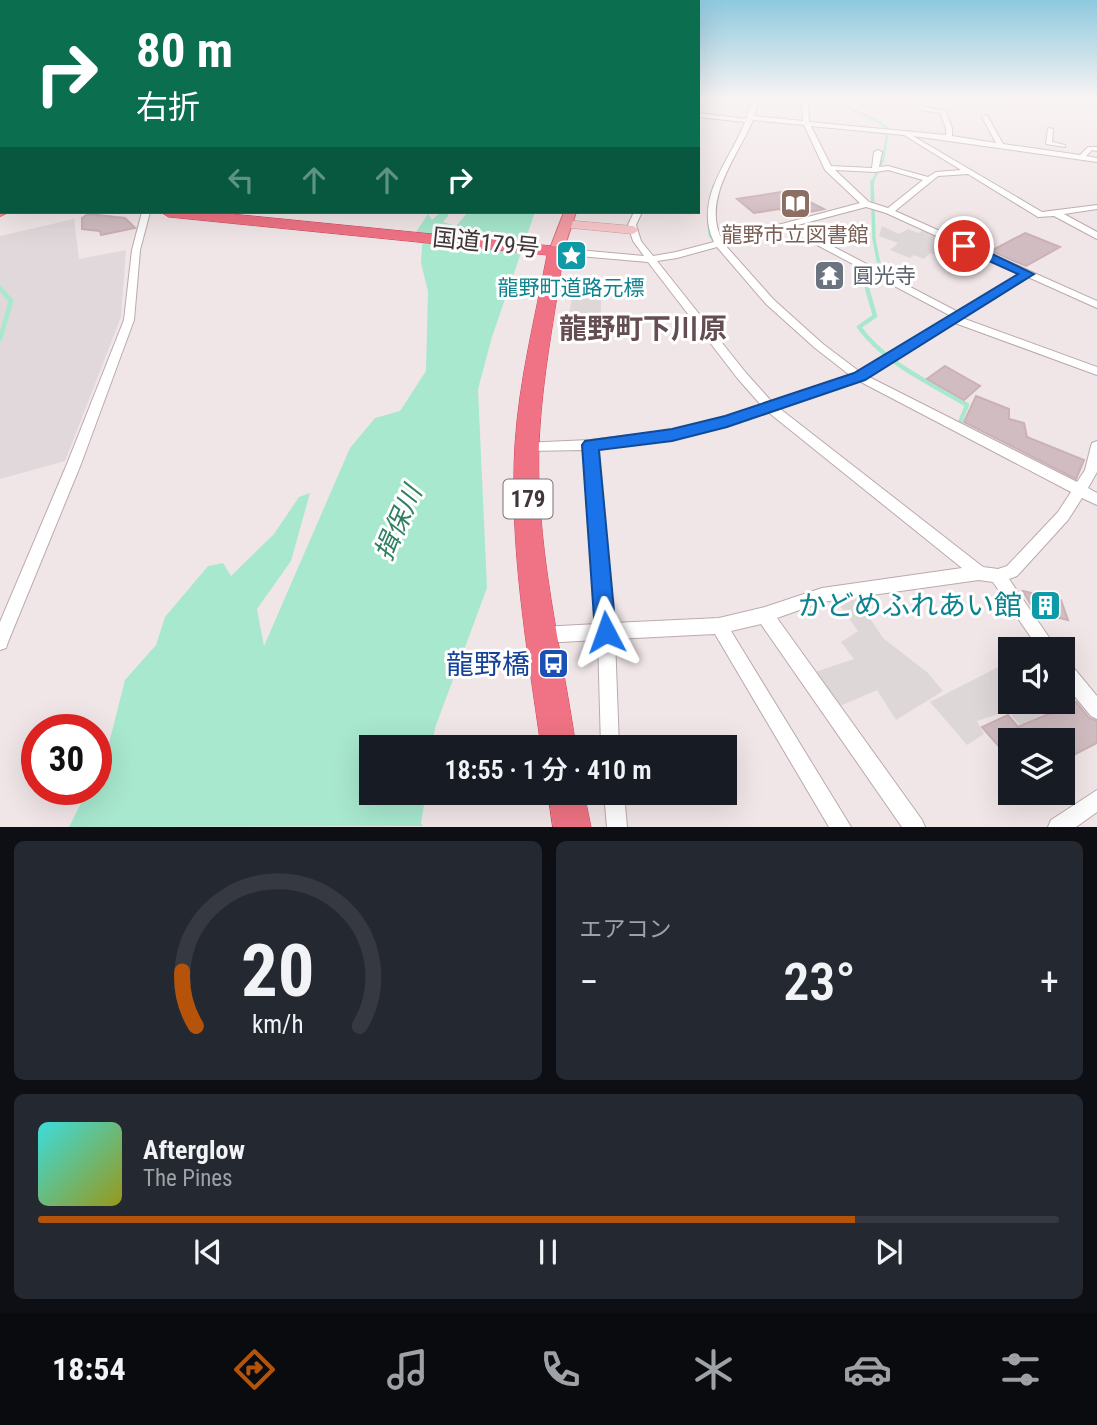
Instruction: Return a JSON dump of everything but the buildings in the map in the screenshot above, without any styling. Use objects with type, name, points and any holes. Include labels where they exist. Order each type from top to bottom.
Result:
[{"type":"highway","name":"国道179号","points":[[196,214],[545,249],[527,446],[529,529],[541,635],[557,735]]},
{"type":"highway","points":[[568,805],[572,827]]},
{"type":"main road","points":[[545,249],[567,218]]},
{"type":"street","points":[[742,137],[714,194],[713,235],[770,302],[819,346],[860,377],[1082,486],[1097,499]]},
{"type":"street","points":[[813,137],[828,168],[866,204],[889,211],[1097,305]]},
{"type":"street","points":[[912,137],[1041,215],[1097,207]]},
{"type":"street","points":[[944,137],[1085,154]]},
{"type":"street","points":[[996,137],[1000,144]]},
{"type":"street","points":[[1049,137],[1048,143],[1097,160]]},
{"type":"street","points":[[1085,154],[1090,148],[1097,149]]},
{"type":"street","points":[[874,170],[878,152]]},
{"type":"street","points":[[904,165],[936,174],[970,172]]},
{"type":"street","points":[[828,168],[888,168],[927,179]]},
{"type":"street","points":[[889,211],[936,174]]},
{"type":"street","points":[[545,249],[650,259],[719,244],[866,204]]},
{"type":"street","points":[[1055,213],[1097,236]]},
{"type":"street","points":[[0,642],[74,464],[129,320],[136,250],[145,214]]},
{"type":"street","points":[[637,214],[632,225],[637,241],[742,376],[770,407],[979,573]]},
{"type":"street","points":[[567,218],[633,230]]},
{"type":"street","points":[[787,226],[956,318],[1097,371]]},
{"type":"street","points":[[527,446],[590,445],[672,435],[770,407],[860,377],[1027,274]]},
{"type":"street","points":[[590,445],[606,632],[610,735]]},
{"type":"street","points":[[541,635],[719,626],[765,615],[822,595],[979,573],[998,576],[1012,571],[1063,516],[1091,471],[1097,446]]},
{"type":"street","points":[[998,576],[1041,637]]},
{"type":"street","points":[[765,615],[915,827]]},
{"type":"street","points":[[719,626],[841,827]]},
{"type":"street","points":[[1075,683],[1097,710]]},
{"type":"street","points":[[1058,827],[1097,800]]},
{"type":"street","points":[[615,805],[617,827]]},
{"type":"shaded area","points":[[74,219],[79,259],[126,250],[121,317],[65,461],[0,479],[0,236]]},
{"type":"shaded area","points":[[882,226],[899,234],[908,229],[918,233],[924,230],[955,244],[938,255],[930,253],[924,259],[914,255],[910,258],[890,250],[898,243],[879,236]]},
{"type":"shaded area","points":[[572,297],[601,300],[601,316],[569,315]]},
{"type":"shaded area","points":[[857,599],[883,638],[928,673],[943,691],[896,720],[877,690],[840,706],[812,673],[854,659],[841,642],[858,631],[838,603]]},
{"type":"shaded area","points":[[998,667],[999,714],[977,721],[984,734],[967,745],[930,702]]},
{"type":"shaded area","points":[[1011,714],[1043,714],[1020,725]]},
{"type":"water","name":"揖保川","points":[[428,214],[432,220],[439,214],[448,214],[443,222],[456,226],[466,214],[534,214],[492,337],[478,389],[487,588],[434,735],[359,735],[359,805],[424,805],[421,823],[423,826],[69,827],[80,805],[112,805],[112,731],[125,680],[156,645],[165,617],[208,566],[223,563],[231,576],[274,534],[299,497],[310,493],[291,561],[257,609],[264,646],[350,448],[375,418],[400,411],[426,371],[428,291],[421,263],[423,233],[416,232]]},
{"type":"waterway","points":[[872,183],[883,160],[887,137]]},
{"type":"waterway","points":[[867,289],[872,278],[880,270],[874,239],[872,183]]},
{"type":"waterway","points":[[710,204],[714,186]]},
{"type":"waterway","points":[[709,224],[710,235],[717,244]]},
{"type":"waterway","points":[[0,288],[11,301],[0,339]]},
{"type":"waterway","points":[[867,289],[875,316],[859,327],[895,362],[967,405],[959,425]]},
{"type":"place","name":"龍野市立図書館","points":[[795,203]]},
{"type":"place","name":"龍野町道路元標","points":[[571,256]]},
{"type":"place","name":"圓光寺","points":[[830,276]]},
{"type":"place","name":"かどめふれあい館","points":[[1045,605]]},
{"type":"place","name":"龍野橋","points":[[553,664]]},
{"type":"district","name":"龍野町下川原","points":[[643,328]]},
{"type":"route","points":[[606,632],[590,445],[672,435],[727,421],[860,377],[1027,274],[964,246]]}]
